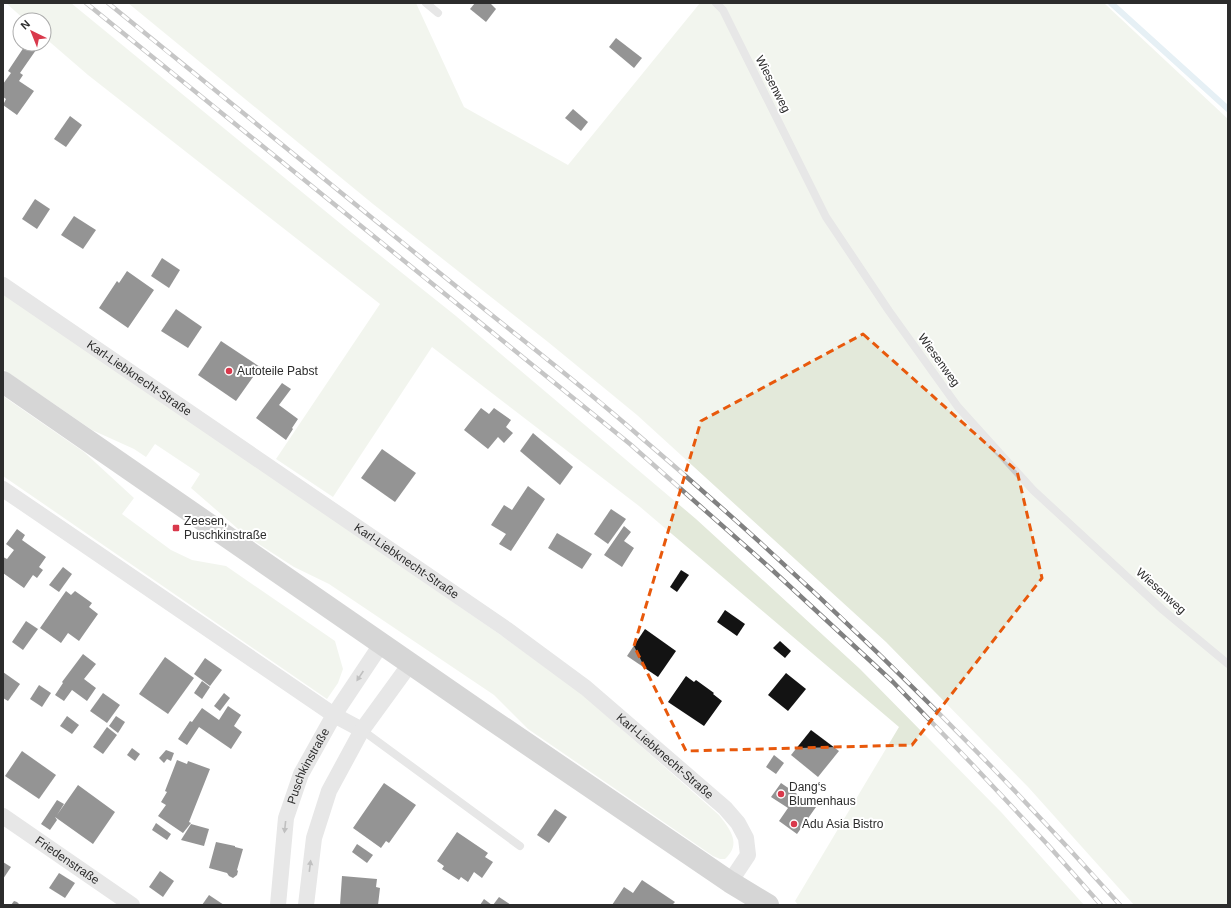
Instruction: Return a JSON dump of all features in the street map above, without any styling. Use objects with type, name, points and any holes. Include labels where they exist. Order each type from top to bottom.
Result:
[{"type":"main road","points":[[3,382],[382,643],[410,664],[730,882],[768,905]]},
{"type":"street","name":"Karl-Liebknecht-Straße","points":[[3,285],[506,629],[586,688],[725,808],[738,823],[746,838],[748,855],[730,882]]},
{"type":"street","points":[[3,489],[334,715],[362,730]]},
{"type":"street","name":"Puschkinstraße","points":[[278,905],[286,818],[301,774],[334,715],[382,643]]},
{"type":"street","points":[[306,905],[314,838],[329,791],[362,730],[410,664]]},
{"type":"street","name":"Friedenstraße","points":[[3,816],[132,905]]},
{"type":"lane","points":[[426,3],[438,13]]},
{"type":"lane","name":"Wiesenweg","points":[[716,3],[723,10],[826,217],[889,311],[958,407],[1033,490],[1162,610],[1228,664]]},
{"type":"lane","points":[[362,730],[520,846]]},
{"type":"highlighted area","points":[[863,334],[1017,471],[1042,578],[912,745],[686,751],[634,646],[701,421]]},
{"type":"green space","points":[[6,3],[71,3],[352,233],[456,316],[696,519],[860,669],[1002,813],[1084,905],[798,905],[795,901],[899,727],[639,506],[432,347],[333,497],[276,459],[380,304],[88,75],[52,44],[52,12],[16,12]]},
{"type":"green space","points":[[128,3],[416,3],[464,107],[568,165],[700,3],[1104,3],[1228,119],[1228,905],[1134,905],[1029,788],[886,642],[637,415],[548,342],[373,204]]},
{"type":"green space","points":[[3,293],[498,633],[582,694],[719,815],[730,831],[732,837],[733,848],[730,853],[725,859],[720,859],[713,856],[528,729],[494,695],[329,584],[294,567],[245,535],[191,488],[200,474],[155,444],[146,457],[134,449],[92,430],[3,369]]},
{"type":"green space","points":[[3,396],[84,452],[134,498],[122,514],[171,550],[192,560],[226,566],[335,641],[343,669],[338,683],[327,699],[3,476]]},
{"type":"building","points":[[475,3],[490,3],[496,9],[486,22],[470,9]]},
{"type":"building","points":[[616,38],[642,58],[634,68],[609,47]]},
{"type":"building","points":[[21,52],[35,52],[20,73],[23,75],[19,81],[34,91],[17,115],[3,105],[6,99],[3,97],[3,84],[11,73],[8,71]]},
{"type":"building","points":[[573,109],[588,122],[581,131],[565,118]]},
{"type":"building","points":[[70,116],[82,125],[66,147],[54,139]]},
{"type":"building","points":[[35,199],[50,209],[37,229],[22,219]]},
{"type":"building","points":[[74,216],[96,230],[83,249],[61,235]]},
{"type":"building","points":[[162,258],[180,270],[169,288],[151,276]]},
{"type":"building","points":[[127,271],[154,290],[128,328],[99,308],[117,281],[119,283]]},
{"type":"building","points":[[176,309],[202,327],[188,348],[161,331]]},
{"type":"building","name":"Autoteile Pabst","points":[[221,341],[260,367],[236,401],[198,375]]},
{"type":"building","points":[[282,383],[291,389],[279,405],[298,419],[286,440],[256,418]]},
{"type":"building","points":[[481,408],[489,414],[494,408],[511,420],[506,427],[513,433],[504,443],[498,437],[488,449],[464,430]]},
{"type":"building","points":[[533,433],[573,467],[560,485],[520,451]]},
{"type":"building","points":[[382,449],[416,473],[395,502],[361,478]]},
{"type":"building","points":[[528,486],[545,499],[511,551],[499,544],[506,534],[491,525],[504,505],[512,510]]},
{"type":"building","points":[[611,509],[626,519],[608,544],[594,534]]},
{"type":"building","points":[[624,526],[631,532],[624,541],[634,548],[622,567],[604,555]]},
{"type":"building","points":[[17,529],[25,535],[22,540],[46,557],[39,567],[43,570],[37,578],[33,575],[24,588],[3,573],[3,557],[7,559],[14,550],[6,544]]},
{"type":"building","points":[[557,533],[592,554],[582,569],[548,548]]},
{"type":"building","points":[[63,567],[72,574],[59,592],[49,585]]},
{"type":"building","points":[[681,570],[689,575],[677,592],[670,587]]},
{"type":"building","points":[[66,591],[71,595],[75,591],[92,603],[89,607],[98,614],[79,641],[68,633],[61,643],[40,628]]},
{"type":"building","points":[[725,610],[745,624],[737,636],[717,622]]},
{"type":"building","points":[[26,621],[38,629],[23,650],[12,642]]},
{"type":"building","points":[[645,629],[676,651],[658,677],[627,656]]},
{"type":"building","points":[[780,641],[791,651],[785,658],[773,648]]},
{"type":"building","points":[[83,654],[96,664],[84,679],[96,688],[87,701],[72,690],[64,701],[55,695],[63,683],[62,682]]},
{"type":"building","points":[[165,657],[194,678],[168,714],[139,694]]},
{"type":"building","points":[[205,658],[222,670],[210,686],[194,674]]},
{"type":"building","points":[[3,672],[20,684],[8,701],[3,698]]},
{"type":"building","points":[[786,673],[806,689],[788,711],[768,695]]},
{"type":"building","points":[[686,676],[694,682],[696,680],[722,701],[704,726],[668,702]]},
{"type":"building","points":[[202,681],[210,687],[202,699],[194,693]]},
{"type":"building","points":[[39,685],[51,693],[42,707],[30,699]]},
{"type":"building","points":[[103,693],[120,705],[107,723],[90,711]]},
{"type":"building","points":[[224,693],[230,698],[220,711],[214,706]]},
{"type":"building","points":[[228,706],[241,715],[234,726],[242,732],[231,749],[199,727],[187,745],[178,739],[190,721],[192,722],[202,708],[219,720]]},
{"type":"building","points":[[67,716],[79,725],[72,734],[60,726]]},
{"type":"building","points":[[116,716],[125,722],[118,733],[109,726]]},
{"type":"building","points":[[107,727],[117,735],[103,754],[93,747]]},
{"type":"building","points":[[811,730],[839,751],[818,777],[791,755]]},
{"type":"building","points":[[132,748],[140,754],[135,761],[127,755]]},
{"type":"building","points":[[166,750],[174,753],[171,761],[167,759],[164,763],[159,758]]},
{"type":"building","points":[[22,751],[56,775],[39,799],[5,776]]},
{"type":"building","points":[[774,755],[784,763],[776,774],[766,767]]},
{"type":"building","points":[[177,760],[187,764],[188,761],[210,769],[189,822],[191,823],[183,833],[158,816],[166,805],[161,802],[167,792],[165,791]]},
{"type":"building","points":[[384,783],[416,805],[389,843],[386,841],[381,848],[353,828]]},
{"type":"building","points":[[781,783],[816,807],[797,834],[779,821],[788,808],[771,797]]},
{"type":"building","points":[[78,785],[115,812],[93,844],[55,817],[57,820],[50,830],[41,824],[57,800],[64,804],[57,815]]},
{"type":"building","points":[[555,809],[567,817],[549,843],[537,835]]},
{"type":"building","points":[[156,823],[171,834],[167,840],[152,830]]},
{"type":"building","points":[[191,824],[209,829],[204,846],[181,840]]},
{"type":"building","points":[[457,832],[488,853],[485,857],[493,862],[482,878],[474,872],[468,882],[461,877],[459,880],[442,869],[444,866],[437,861]]},
{"type":"building","points":[[216,842],[243,849],[237,875],[233,878],[227,873],[209,868]]},
{"type":"building","points":[[357,844],[373,855],[367,863],[352,852]]},
{"type":"building","points":[[3,862],[11,867],[3,879]]},
{"type":"building","points":[[160,871],[174,881],[163,897],[149,887]]},
{"type":"building","points":[[59,873],[75,883],[65,898],[49,888]]},
{"type":"building","points":[[342,876],[377,879],[376,887],[380,888],[378,905],[340,905]]},
{"type":"building","points":[[642,880],[675,902],[672,905],[612,905],[624,887],[633,893]]},
{"type":"building","points":[[209,895],[224,905],[202,905]]},
{"type":"building","points":[[499,897],[511,905],[493,905]]},
{"type":"building","points":[[484,899],[492,905],[480,905]]},
{"type":"building","points":[[14,901],[17,902],[20,905],[11,905]]},
{"type":"waterway","points":[[1111,3],[1228,109]]},
{"type":"railway","points":[[86,3],[630,444],[769,567],[893,682],[1048,845],[1101,905]]},
{"type":"railway","points":[[108,3],[593,396],[701,489],[886,661],[1005,781],[1120,905]]},
{"type":"place","name":"Autoteile Pabst","points":[[229,371]]},
{"type":"place","name":"Zeesen, Puschkinstraße","points":[[176,528]]},
{"type":"place","name":"Dang‘s Blumenhaus","points":[[781,794]]},
{"type":"place","name":"Adu Asia Bistro","points":[[794,824]]}]
